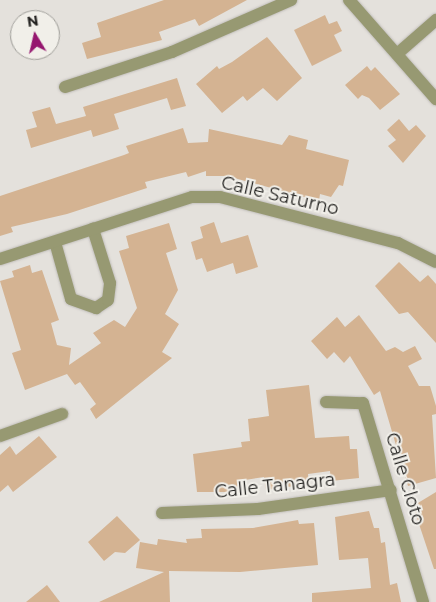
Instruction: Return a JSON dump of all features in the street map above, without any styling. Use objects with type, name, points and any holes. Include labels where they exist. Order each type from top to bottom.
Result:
[{"type":"street","points":[[65,86],[172,52],[291,0]]},
{"type":"street","points":[[349,0],[436,99]]},
{"type":"street","points":[[398,54],[436,20]]},
{"type":"street","name":"Calle Saturno","points":[[0,259],[192,197],[220,197],[398,243],[436,262]]},
{"type":"street","points":[[55,242],[71,299],[96,308],[108,300],[110,283],[93,229]]},
{"type":"street","name":"Calle Cloto","points":[[326,402],[363,402],[391,490],[423,602]]},
{"type":"street","points":[[0,436],[62,414]]},
{"type":"street","name":"Calle Tanagra","points":[[162,513],[258,509],[391,490]]},
{"type":"building","points":[[164,0],[247,0],[199,26],[195,19],[159,32],[162,40],[87,59],[82,43],[101,37],[97,23]]},
{"type":"building","points":[[325,15],[329,24],[337,21],[342,31],[334,35],[342,51],[312,66],[294,30]]},
{"type":"building","points":[[267,37],[302,78],[277,101],[263,88],[247,101],[243,96],[222,113],[196,84],[217,66],[219,69],[232,62]]},
{"type":"building","points":[[367,66],[371,71],[375,67],[400,94],[380,110],[369,98],[362,95],[358,99],[345,85]]},
{"type":"building","points":[[177,78],[186,106],[171,110],[167,98],[114,114],[119,129],[93,137],[91,130],[31,148],[26,130],[37,127],[32,112],[50,107],[56,124],[86,116],[83,107]]},
{"type":"building","points":[[399,119],[409,131],[416,125],[426,136],[403,163],[388,146],[396,140],[387,130]]},
{"type":"building","points":[[183,128],[188,143],[208,142],[209,129],[282,145],[289,135],[308,140],[306,149],[349,160],[343,186],[339,185],[331,197],[320,194],[319,201],[227,176],[206,176],[206,171],[188,177],[186,172],[145,182],[147,188],[67,214],[11,227],[13,232],[0,236],[0,196],[124,155],[129,153],[126,146]]},
{"type":"building","points":[[214,222],[221,243],[248,235],[258,267],[236,274],[233,263],[207,272],[202,258],[196,260],[191,242],[203,238],[200,227]]},
{"type":"building","points":[[169,223],[177,249],[166,253],[178,290],[165,314],[179,324],[162,352],[172,358],[96,419],[90,409],[96,404],[80,382],[75,385],[67,374],[25,390],[12,353],[21,350],[0,281],[14,277],[12,271],[30,265],[32,273],[42,270],[59,320],[51,323],[57,345],[71,348],[69,365],[101,343],[93,333],[114,320],[125,327],[137,308],[119,251],[129,248],[126,236]]},
{"type":"building","points":[[399,262],[420,282],[428,275],[436,284],[436,343],[408,312],[399,314],[375,286]]},
{"type":"building","points":[[359,315],[386,351],[395,347],[403,352],[415,346],[422,359],[408,366],[419,386],[430,386],[436,406],[436,414],[432,415],[436,478],[408,486],[380,391],[374,395],[350,356],[344,363],[334,352],[327,359],[311,341],[337,317],[345,327]]},
{"type":"building","points":[[309,385],[315,438],[349,436],[350,449],[357,449],[359,478],[331,481],[330,471],[308,474],[309,484],[266,490],[264,477],[239,481],[240,492],[197,492],[193,454],[242,447],[241,442],[250,441],[248,419],[269,416],[266,390]]},
{"type":"building","points":[[39,436],[57,457],[13,492],[8,485],[0,492],[0,455],[10,446],[16,455]]},
{"type":"building","points":[[436,492],[436,569],[434,569],[413,506]]},
{"type":"building","points":[[369,511],[374,528],[379,528],[381,543],[385,542],[390,585],[397,583],[401,602],[312,602],[312,593],[371,588],[368,558],[339,560],[335,517]]},
{"type":"building","points":[[117,516],[140,540],[125,553],[115,552],[104,561],[88,542]]},
{"type":"building","points":[[298,520],[299,524],[314,523],[318,565],[240,572],[169,571],[170,602],[99,602],[164,572],[136,568],[140,542],[157,545],[158,539],[187,543],[186,539],[202,538],[201,529],[253,528]]},
{"type":"building","points":[[47,585],[60,602],[26,602]]}]
